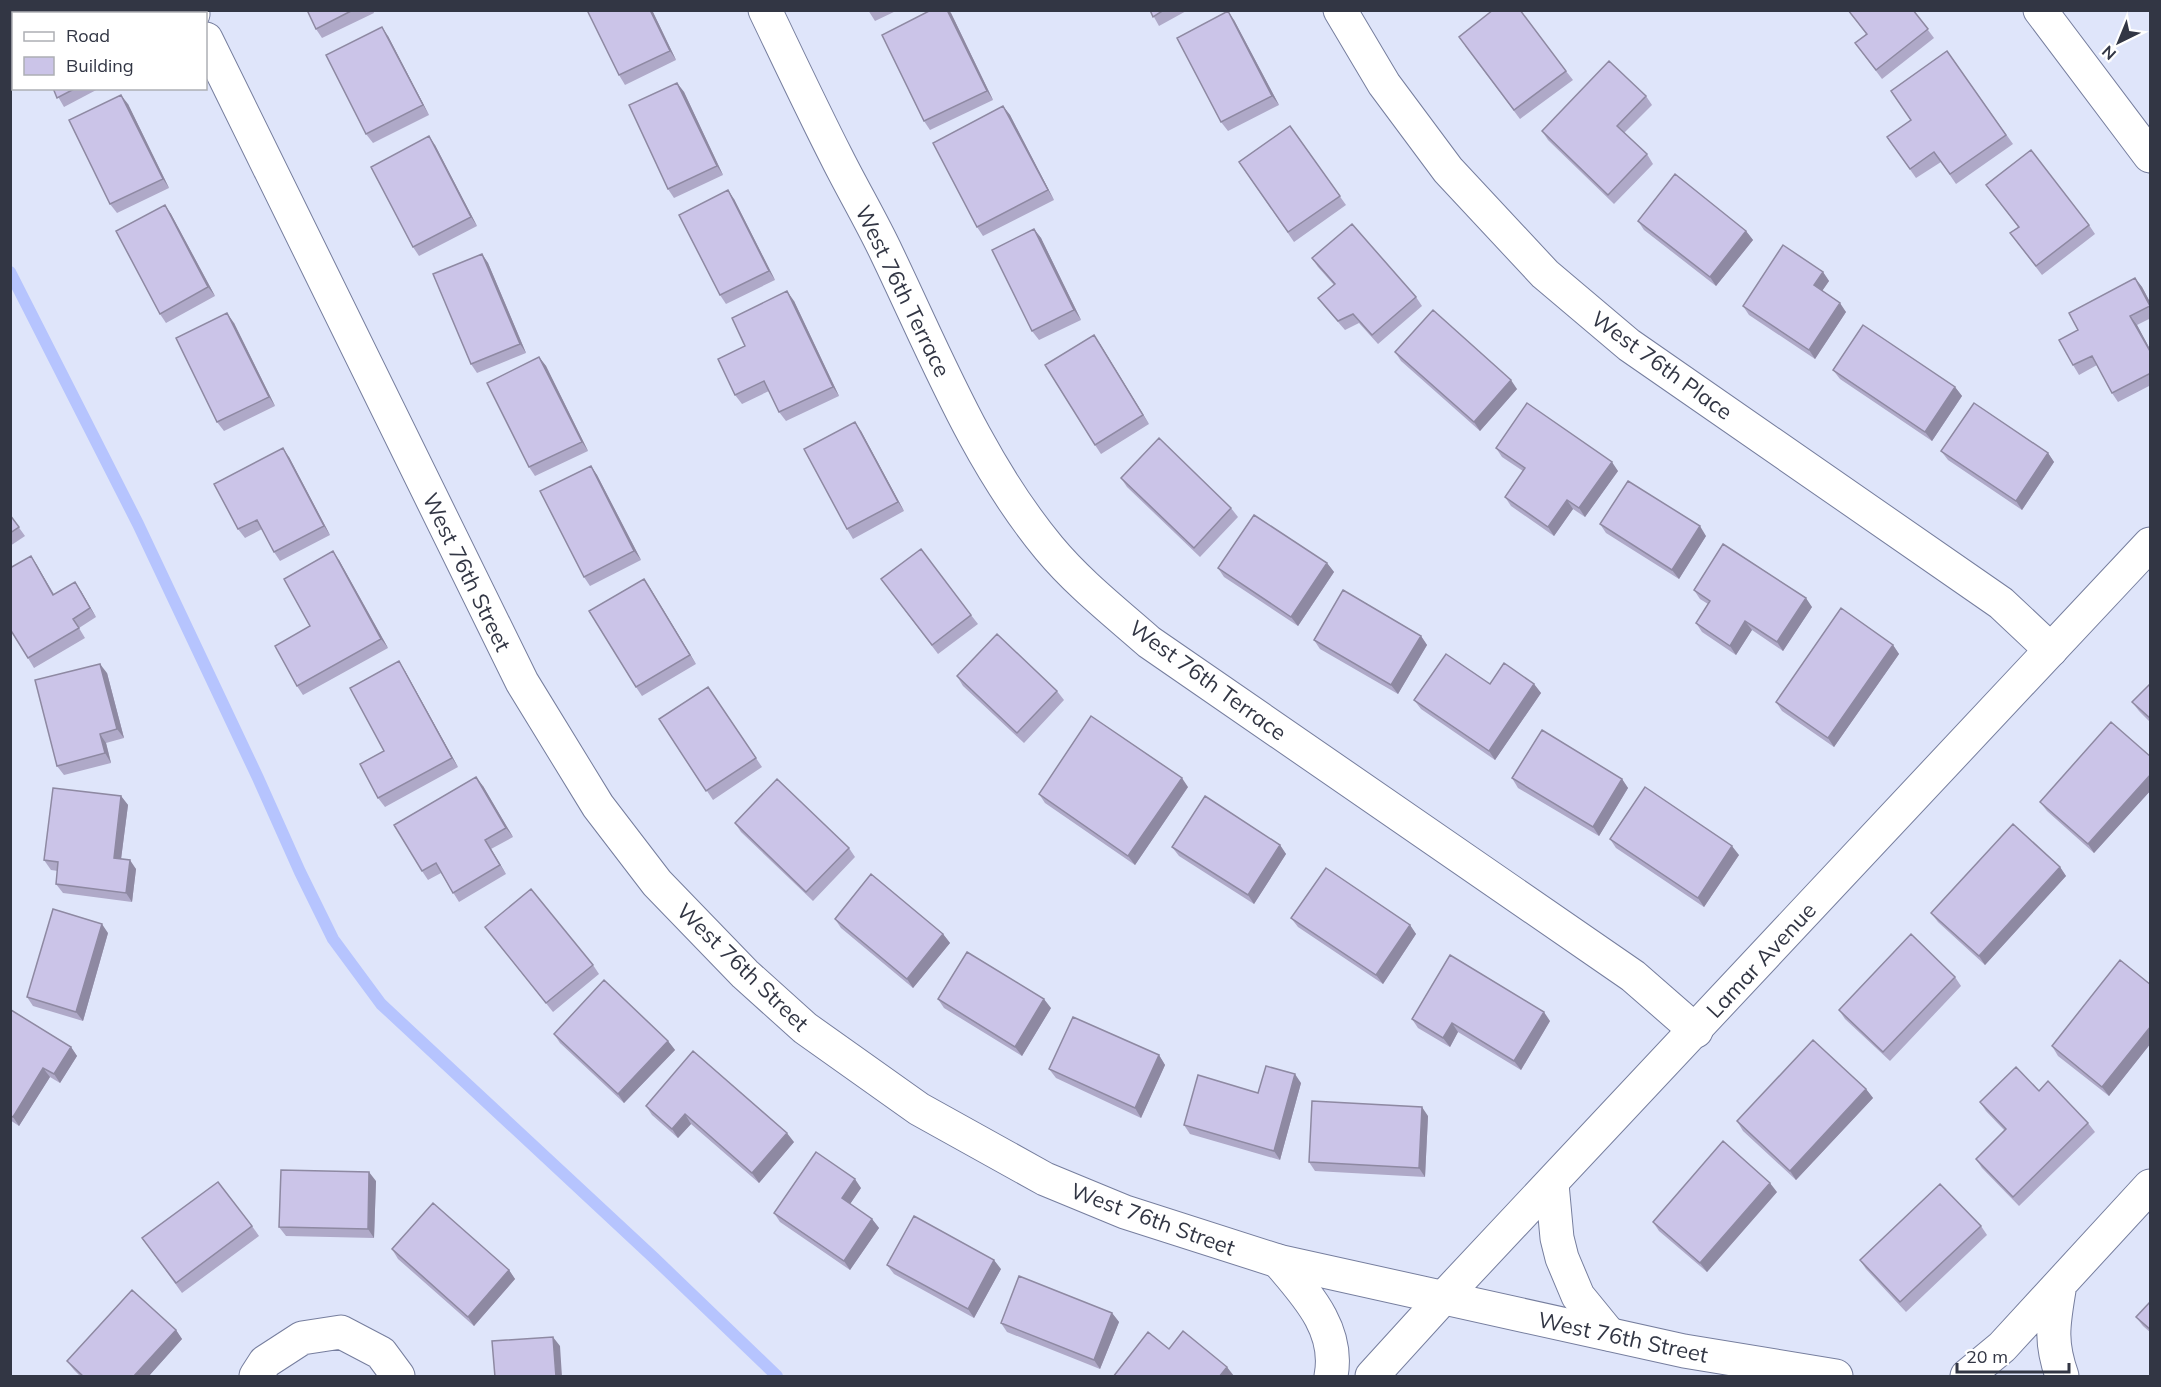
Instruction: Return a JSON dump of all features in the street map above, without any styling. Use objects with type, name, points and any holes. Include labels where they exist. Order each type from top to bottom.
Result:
[{"type":"street","name":"West 76th Terrace","points":[[765,10],[836,156],[887,253],[929,346],[977,442],[1018,507],[1076,578],[1149,642],[1633,976],[1696,1030]]},
{"type":"street","name":"West 76th Place","points":[[1340,10],[1384,84],[1448,170],[1545,274],[1629,345],[2001,603],[2051,650]]},
{"type":"street","points":[[2040,10],[2151,156]]},
{"type":"street","name":"West 76th Street","points":[[207,41],[522,682],[598,806],[657,883],[745,974],[805,1028],[919,1109],[1045,1179],[1125,1212],[1210,1241],[1278,1261],[1684,1351],[1836,1377]]},
{"type":"street","name":"Lamar Avenue","points":[[1372,1377],[1443,1298],[2151,544]]},
{"type":"street","points":[[1552,1184],[1557,1238],[1562,1258],[1578,1296],[1609,1334]]},
{"type":"street","points":[[1967,1377],[2002,1347],[2151,1186]]},
{"type":"street","points":[[1278,1261],[1316,1306],[1328,1336],[1334,1365],[1331,1377]]},
{"type":"street","points":[[2061,1284],[2053,1326],[2054,1354],[2062,1377]]},
{"type":"street","points":[[256,1377],[265,1362],[302,1338],[341,1332],[381,1353],[398,1377]]},
{"type":"building","points":[[31,10],[76,10],[76,12],[28,12]]},
{"type":"building","points":[[307,10],[353,10],[316,29]]},
{"type":"building","points":[[587,10],[650,10],[670,51],[619,75]]},
{"type":"building","points":[[931,10],[947,10],[987,91],[924,121],[882,35]]},
{"type":"building","points":[[1150,10],[1164,10],[1153,17]]},
{"type":"building","points":[[1493,10],[1520,10],[1566,71],[1514,110],[1459,37]]},
{"type":"building","points":[[1848,10],[1913,10],[1928,29],[1876,70],[1855,43],[1867,34]]},
{"type":"building","points":[[1228,11],[1272,96],[1221,122],[1177,38]]},
{"type":"building","points":[[382,27],[423,105],[366,134],[326,55]]},
{"type":"building","points":[[1947,51],[2006,135],[1950,174],[1934,152],[1910,169],[1887,137],[1911,120],[1891,91]]},
{"type":"building","points":[[1609,61],[1646,96],[1617,126],[1647,154],[1608,195],[1542,131]]},
{"type":"building","points":[[677,83],[717,166],[668,189],[629,105]]},
{"type":"building","points":[[54,90],[72,90],[57,98]]},
{"type":"building","points":[[121,95],[163,179],[110,204],[69,120]]},
{"type":"building","points":[[1003,106],[1048,190],[977,227],[933,143]]},
{"type":"building","points":[[1290,126],[1340,196],[1288,232],[1239,162]]},
{"type":"building","points":[[429,136],[471,217],[413,247],[371,167]]},
{"type":"building","points":[[2031,150],[2089,225],[2036,266],[2010,233],[2019,227],[1986,185]]},
{"type":"building","points":[[1675,174],[1746,231],[1710,277],[1638,221]]},
{"type":"building","points":[[728,190],[769,271],[720,295],[679,215]]},
{"type":"building","points":[[165,205],[208,287],[160,314],[116,231]]},
{"type":"building","points":[[1352,224],[1416,297],[1372,335],[1353,314],[1338,321],[1318,298],[1335,284],[1312,258]]},
{"type":"building","points":[[1034,229],[1074,310],[1032,331],[992,250]]},
{"type":"building","points":[[1783,245],[1823,272],[1814,285],[1840,303],[1809,350],[1743,306]]},
{"type":"building","points":[[482,254],[520,344],[471,364],[433,274]]},
{"type":"building","points":[[2135,278],[2150,306],[2130,316],[2151,353],[2151,373],[2112,393],[2092,356],[2073,365],[2059,340],[2078,330],[2069,313]]},
{"type":"building","points":[[787,291],[833,387],[779,412],[764,381],[735,395],[718,359],[745,346],[732,318]]},
{"type":"building","points":[[1433,310],[1511,380],[1474,422],[1395,352]]},
{"type":"building","points":[[227,313],[269,397],[217,422],[176,338]]},
{"type":"building","points":[[1863,325],[1955,387],[1925,432],[1833,370]]},
{"type":"building","points":[[1094,335],[1143,415],[1095,445],[1045,365]]},
{"type":"building","points":[[539,357],[582,442],[529,467],[487,383]]},
{"type":"building","points":[[1527,403],[1612,462],[1579,508],[1567,500],[1548,527],[1505,497],[1525,468],[1496,448]]},
{"type":"building","points":[[1974,403],[2048,453],[2016,501],[1941,451]]},
{"type":"building","points":[[855,422],[898,502],[847,529],[804,449]]},
{"type":"building","points":[[1159,438],[1231,508],[1194,548],[1121,478]]},
{"type":"building","points":[[283,448],[324,526],[274,552],[257,520],[238,529],[214,484]]},
{"type":"building","points":[[591,466],[634,551],[584,577],[540,491]]},
{"type":"building","points":[[1628,481],[1700,526],[1672,570],[1600,524]]},
{"type":"building","points":[[10,515],[19,527],[10,533]]},
{"type":"building","points":[[1254,515],[1327,563],[1291,617],[1218,568]]},
{"type":"building","points":[[1723,544],[1806,598],[1777,642],[1745,621],[1730,646],[1696,623],[1710,601],[1694,590]]},
{"type":"building","points":[[921,549],[971,615],[932,645],[881,579]]},
{"type":"building","points":[[333,551],[381,639],[297,686],[275,646],[310,626],[284,579]]},
{"type":"building","points":[[31,556],[53,595],[75,582],[90,608],[73,619],[79,628],[28,658],[10,629],[10,568]]},
{"type":"building","points":[[644,579],[690,655],[636,687],[589,611]]},
{"type":"building","points":[[1343,590],[1421,636],[1391,685],[1314,640]]},
{"type":"building","points":[[1841,608],[1893,645],[1828,738],[1776,702]]},
{"type":"building","points":[[997,634],[1057,691],[1017,733],[957,676]]},
{"type":"building","points":[[1446,654],[1490,684],[1504,663],[1534,684],[1489,751],[1414,700]]},
{"type":"building","points":[[399,661],[452,758],[378,798],[360,764],[384,751],[350,688]]},
{"type":"building","points":[[100,664],[117,729],[100,734],[105,753],[57,766],[35,680]]},
{"type":"building","points":[[2151,683],[2151,719],[2132,702]]},
{"type":"building","points":[[708,687],[756,758],[706,791],[659,719]]},
{"type":"building","points":[[1091,716],[1182,778],[1128,856],[1039,794]]},
{"type":"building","points":[[2111,722],[2151,757],[2151,774],[2088,844],[2040,802]]},
{"type":"building","points":[[1542,730],[1622,779],[1593,827],[1512,778]]},
{"type":"building","points":[[476,777],[506,828],[485,840],[500,865],[453,893],[436,863],[422,871],[394,825]]},
{"type":"building","points":[[777,779],[849,848],[806,892],[735,823]]},
{"type":"building","points":[[1645,787],[1732,846],[1698,898],[1610,839]]},
{"type":"building","points":[[53,788],[121,796],[114,858],[130,860],[126,893],[56,884],[58,862],[44,860]]},
{"type":"building","points":[[1205,796],[1280,845],[1248,895],[1172,847]]},
{"type":"building","points":[[2013,824],[2060,867],[1979,956],[1931,913]]},
{"type":"building","points":[[1326,868],[1410,925],[1376,975],[1291,918]]},
{"type":"building","points":[[871,874],[943,934],[907,979],[835,919]]},
{"type":"building","points":[[531,889],[593,965],[546,1003],[485,927]]},
{"type":"building","points":[[53,909],[102,924],[76,1012],[27,997]]},
{"type":"building","points":[[1911,934],[1955,977],[1883,1052],[1839,1010]]},
{"type":"building","points":[[967,952],[1044,999],[1015,1047],[938,999]]},
{"type":"building","points":[[1450,955],[1544,1012],[1514,1061],[1452,1023],[1443,1038],[1412,1019]]},
{"type":"building","points":[[2120,960],[2151,985],[2151,1026],[2102,1087],[2052,1046]]},
{"type":"building","points":[[604,980],[668,1041],[618,1094],[554,1034]]},
{"type":"building","points":[[11,1010],[71,1047],[54,1074],[43,1068],[13,1117],[10,1115]]},
{"type":"building","points":[[1073,1017],[1159,1055],[1135,1108],[1049,1069]]},
{"type":"building","points":[[1813,1040],[1866,1089],[1790,1171],[1737,1121]]},
{"type":"building","points":[[693,1051],[787,1133],[752,1173],[685,1114],[672,1129],[646,1106]]},
{"type":"building","points":[[1266,1066],[1295,1074],[1274,1151],[1184,1125],[1198,1075],[1258,1093]]},
{"type":"building","points":[[2016,1067],[2039,1091],[2048,1081],[2088,1123],[2013,1197],[1976,1159],[2006,1129],[1980,1102]]},
{"type":"building","points":[[1312,1101],[1422,1107],[1419,1168],[1309,1162]]},
{"type":"building","points":[[1723,1141],[1770,1183],[1700,1263],[1653,1222]]},
{"type":"building","points":[[816,1152],[855,1179],[842,1198],[872,1219],[844,1261],[774,1213]]},
{"type":"building","points":[[281,1170],[369,1172],[368,1229],[279,1227]]},
{"type":"building","points":[[218,1182],[252,1226],[176,1283],[142,1238]]},
{"type":"building","points":[[1940,1184],[1981,1226],[1900,1302],[1860,1260]]},
{"type":"building","points":[[433,1203],[509,1270],[468,1317],[392,1249]]},
{"type":"building","points":[[914,1216],[994,1260],[968,1309],[887,1265]]},
{"type":"building","points":[[1019,1276],[1112,1313],[1094,1360],[1001,1323]]},
{"type":"building","points":[[132,1290],[176,1330],[133,1377],[84,1377],[67,1361]]},
{"type":"building","points":[[2151,1301],[2151,1330],[2136,1317]]},
{"type":"building","points":[[1183,1331],[1227,1367],[1219,1377],[1113,1377],[1148,1332],[1169,1349]]},
{"type":"building","points":[[553,1337],[556,1377],[495,1377],[492,1341]]},
{"type":"waterway","points":[[10,272],[138,524],[333,939],[381,1004],[777,1376]]}]
